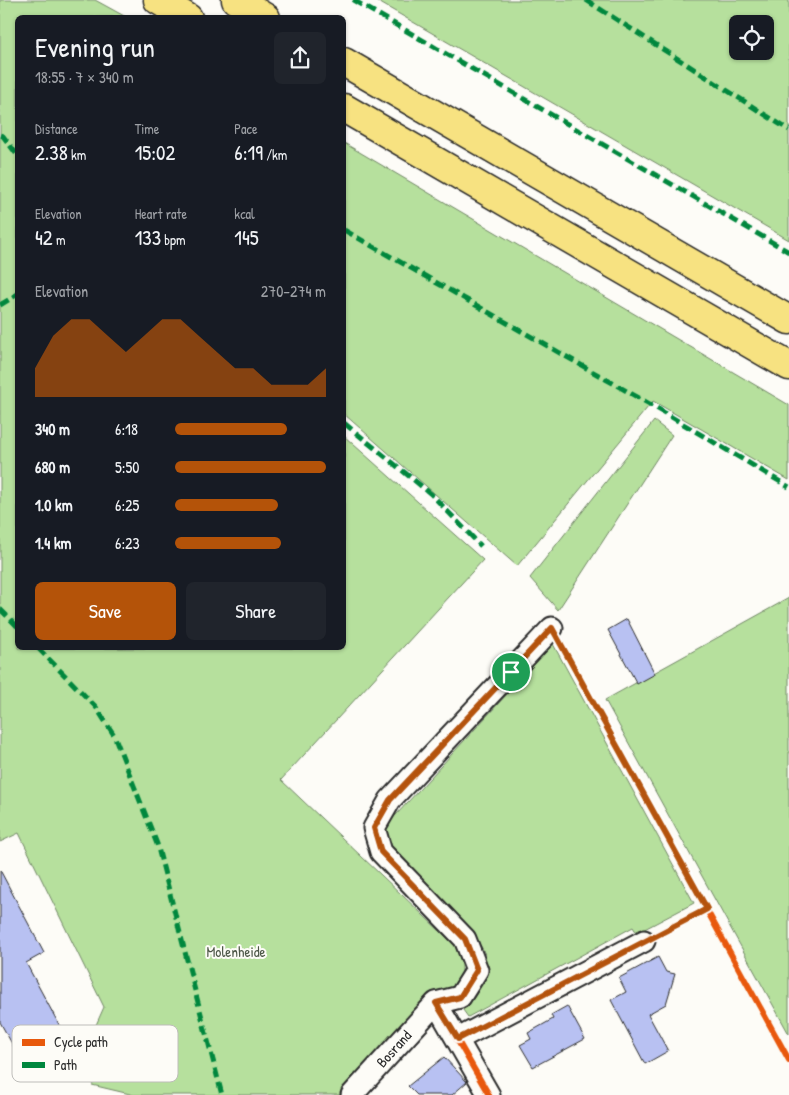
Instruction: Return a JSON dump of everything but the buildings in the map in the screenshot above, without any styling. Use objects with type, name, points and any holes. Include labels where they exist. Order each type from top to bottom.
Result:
[{"type":"highway","points":[[158,0],[183,15]]},
{"type":"highway","points":[[236,0],[261,15]]},
{"type":"highway","points":[[346,63],[789,320]]},
{"type":"highway","points":[[346,109],[789,366]]},
{"type":"street","points":[[489,1095],[436,1003],[460,997],[477,970],[465,939],[381,852],[374,828],[390,800],[552,628]]},
{"type":"street","points":[[458,1039],[644,941]]},
{"type":"street","name":"Bosrand","points":[[352,1095],[436,1003]]},
{"type":"green space","name":"Molenheide","points":[[0,0],[95,0],[122,15],[15,15],[15,650],[346,650],[346,438],[483,560],[281,780],[462,952],[462,973],[448,996],[348,1095],[134,1095],[92,1085],[94,1082],[178,1082],[178,1025],[96,1025],[104,1007],[19,833],[0,842]]},
{"type":"green space","points":[[375,0],[789,0],[789,240]]},
{"type":"green space","points":[[346,144],[789,405],[789,480],[653,401],[517,566],[346,416]]},
{"type":"green space","points":[[654,421],[672,435],[558,610],[530,578]]},
{"type":"green space","points":[[789,598],[789,1034],[605,700]]},
{"type":"green space","points":[[553,644],[694,903],[637,933],[633,927],[468,1017],[463,1010],[478,992],[484,978],[485,955],[471,933],[387,853],[385,827]]},
{"type":"marked path","points":[[353,0],[789,252]]},
{"type":"marked path","points":[[586,0],[789,130]]},
{"type":"marked path","points":[[0,135],[3,136],[15,152]]},
{"type":"marked path","points":[[346,231],[653,406],[789,487]]},
{"type":"marked path","points":[[0,305],[15,296]]},
{"type":"marked path","points":[[346,425],[431,494],[481,546]]},
{"type":"marked path","points":[[0,609],[15,624]]},
{"type":"marked path","points":[[40,650],[96,707],[114,735],[157,844],[222,1095]]},
{"type":"cycle path","points":[[489,1095],[436,1003],[460,997],[477,970],[465,939],[381,852],[374,828],[390,800],[552,628],[789,1060]]},
{"type":"cycle path","points":[[644,941],[707,909]]},
{"type":"route","points":[[552,628],[707,909],[458,1039],[436,1003],[460,997],[477,970],[465,939],[381,852],[374,828],[390,800],[511,672],[552,628]]}]
